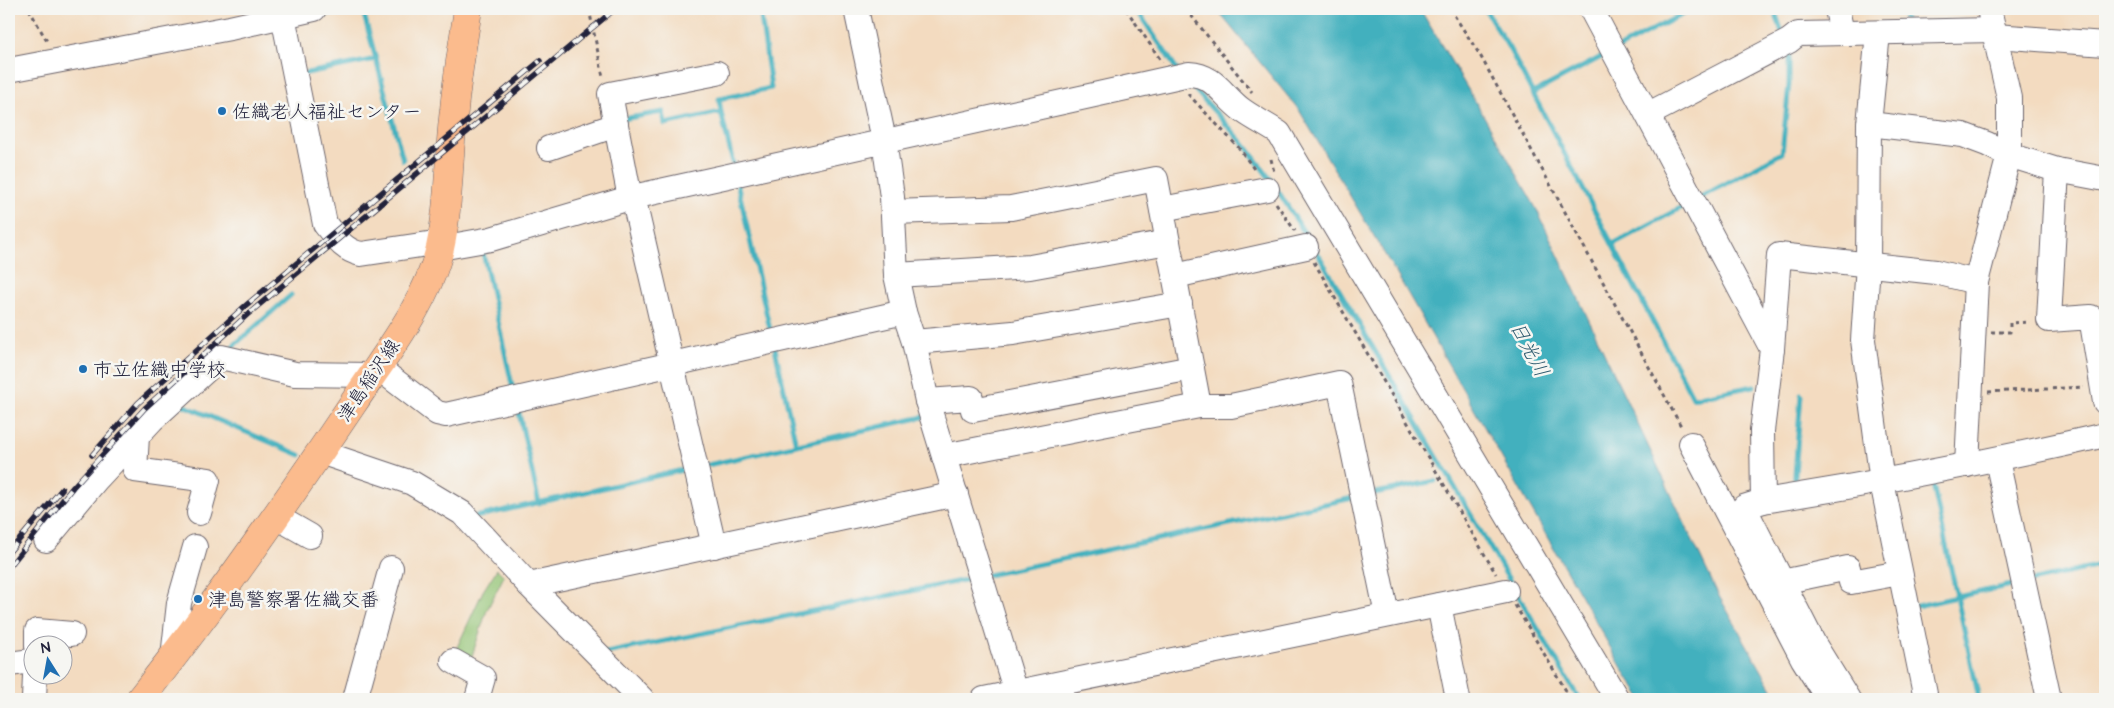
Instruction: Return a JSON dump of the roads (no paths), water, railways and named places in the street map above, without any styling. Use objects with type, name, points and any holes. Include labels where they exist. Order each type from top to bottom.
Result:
[{"type":"main road","name":"津島稲沢線","points":[[140,699],[194,632],[320,452],[401,331],[423,293],[440,245],[448,184],[454,111],[468,9]]},
{"type":"street","points":[[9,70],[58,62],[228,18],[283,16],[314,9]]},
{"type":"street","points":[[856,9],[884,140],[893,212],[896,275],[904,312],[914,342],[927,401],[1017,696]]},
{"type":"street","points":[[1591,9],[1649,114],[1772,350]]},
{"type":"street","points":[[1837,9],[1842,33]]},
{"type":"street","points":[[283,16],[325,224],[342,246],[351,252],[361,254],[491,239],[631,197],[884,140],[1189,74],[1199,74],[1209,78],[1242,110],[1279,133],[1617,699]]},
{"type":"street","points":[[1649,114],[1789,41],[1798,34],[1878,33],[1993,25],[2105,44]]},
{"type":"street","points":[[1967,466],[1976,282],[2008,155],[2009,98],[1993,25]]},
{"type":"street","points":[[1878,33],[1869,124],[1868,264],[1863,340],[1882,482],[1926,699]]},
{"type":"street","points":[[714,546],[673,363],[631,197],[610,94],[717,73]]},
{"type":"street","points":[[1869,124],[1963,135],[1987,144],[2008,155],[2057,170],[2105,179]]},
{"type":"street","points":[[549,148],[616,125]]},
{"type":"street","points":[[2057,170],[2049,320],[2091,317],[2104,394]]},
{"type":"street","points":[[893,212],[1011,208],[1156,179],[1199,406]]},
{"type":"street","points":[[1162,209],[1267,189]]},
{"type":"street","points":[[896,275],[1030,266],[1168,242]]},
{"type":"street","points":[[1175,276],[1306,247]]},
{"type":"street","points":[[1763,501],[1762,431],[1772,350],[1779,255],[1936,272],[1976,282]]},
{"type":"street","points":[[914,342],[1013,333],[1180,304]]},
{"type":"street","points":[[46,540],[96,480],[152,420],[221,357],[294,374],[374,371],[436,413],[446,415],[904,312]]},
{"type":"street","points":[[927,401],[971,398],[973,410],[1192,368]]},
{"type":"street","points":[[944,456],[1199,406],[1231,406],[1339,384],[1387,615]]},
{"type":"street","points":[[137,436],[135,470],[208,480],[199,513]]},
{"type":"street","points":[[1848,699],[1814,644],[1744,507],[1763,501],[1967,466],[2105,436]]},
{"type":"street","points":[[1691,444],[1803,659],[1828,699]]},
{"type":"street","points":[[320,452],[412,483],[462,514],[642,699]]},
{"type":"street","points":[[1997,460],[2049,699]]},
{"type":"street","points":[[529,585],[956,494]]},
{"type":"street","points":[[275,516],[310,536]]},
{"type":"street","points":[[174,657],[178,604],[195,547]]},
{"type":"street","points":[[355,699],[391,568]]},
{"type":"street","points":[[1782,582],[1848,568],[1851,582],[1900,573]]},
{"type":"street","points":[[984,699],[1017,696],[1387,615],[1506,591]]},
{"type":"street","points":[[1439,605],[1458,699]]},
{"type":"street","points":[[37,636],[37,631],[72,634]]},
{"type":"street","points":[[453,661],[483,678],[477,699]]},
{"type":"street","points":[[9,664],[22,663]]},
{"type":"street","points":[[34,699],[35,686]]},
{"type":"water","name":"日光川","points":[[1216,9],[1420,9],[1536,208],[1719,596],[1778,699],[1642,699],[1622,668],[1403,285],[1299,110]]},
{"type":"waterway","points":[[318,16],[349,9]]},
{"type":"waterway","points":[[353,9],[354,13],[363,11],[403,160]]},
{"type":"waterway","points":[[721,112],[719,99],[771,88],[760,9]]},
{"type":"waterway","points":[[1136,9],[1176,68]]},
{"type":"waterway","points":[[1485,9],[1509,48],[1693,398],[1754,386]]},
{"type":"waterway","points":[[1619,48],[1692,9]]},
{"type":"waterway","points":[[1774,9],[1783,35]]},
{"type":"waterway","points":[[1903,9],[1906,24]]},
{"type":"waterway","points":[[1699,198],[1782,153],[1789,84],[1789,49]]},
{"type":"waterway","points":[[1533,93],[1607,54]]},
{"type":"waterway","points":[[302,74],[376,59]]},
{"type":"waterway","points":[[1188,82],[1245,145],[1273,183],[1309,240]]},
{"type":"waterway","points":[[622,119],[663,112],[665,124],[721,112],[734,167]]},
{"type":"waterway","points":[[737,182],[771,334]]},
{"type":"waterway","points":[[1613,244],[1688,204]]},
{"type":"waterway","points":[[1314,247],[1579,699]]},
{"type":"waterway","points":[[482,248],[514,394]]},
{"type":"waterway","points":[[231,348],[291,295]]},
{"type":"waterway","points":[[775,348],[796,445]]},
{"type":"waterway","points":[[1794,488],[1801,395]]},
{"type":"waterway","points":[[517,404],[539,503]]},
{"type":"waterway","points":[[183,405],[300,455]]},
{"type":"waterway","points":[[703,466],[923,417]]},
{"type":"waterway","points":[[475,517],[687,469]]},
{"type":"waterway","points":[[1932,480],[1979,699]]},
{"type":"waterway","points":[[1370,494],[1435,481]]},
{"type":"waterway","points":[[988,575],[1353,498]]},
{"type":"waterway","points":[[2030,581],[2105,565]]},
{"type":"waterway","points":[[606,653],[970,579]]},
{"type":"waterway","points":[[1912,607],[2016,584]]},
{"type":"railway","points":[[9,567],[73,487],[145,408],[247,315],[615,9]]},
{"type":"railway","points":[[92,455],[138,403],[245,306],[540,61]]},
{"type":"railway","points":[[9,552],[62,489]]},
{"type":"place","name":"佐織老人福祉センター","points":[[222,111]]},
{"type":"place","name":"市立佐織中学校","points":[[83,369]]},
{"type":"place","name":"津島警察署佐織交番","points":[[198,599]]}]
